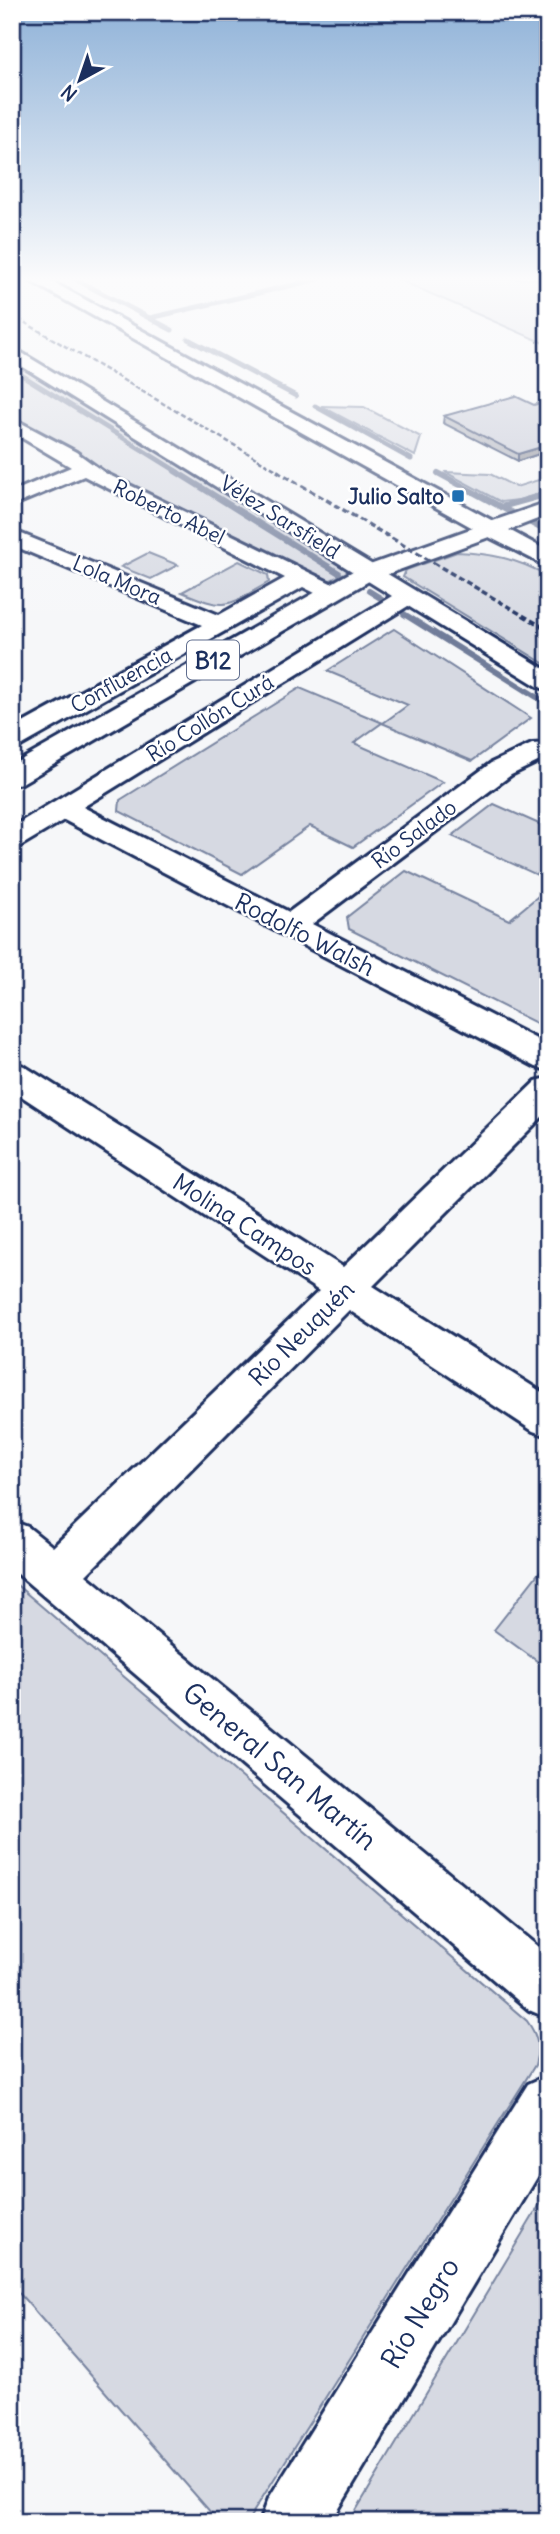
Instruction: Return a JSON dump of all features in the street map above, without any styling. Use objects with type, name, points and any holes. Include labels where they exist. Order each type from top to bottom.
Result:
[{"type":"street","name":"Vélez Sarsfield","points":[[85,397],[548,682]]},
{"type":"street","points":[[252,397],[548,560]]},
{"type":"street","name":"Roberto Abel","points":[[12,424],[104,480],[331,592]]},
{"type":"street","points":[[12,500],[85,468]]},
{"type":"street","points":[[490,528],[548,509]]},
{"type":"street","name":"B12","points":[[12,777],[369,572],[490,528]]},
{"type":"street","name":"Lola Mora","points":[[12,537],[221,624]]},
{"type":"street","name":"Confluencia","points":[[17,733],[303,578]]},
{"type":"street","name":"Río Collón Curá","points":[[12,839],[408,596]]},
{"type":"street","name":"Río Salado","points":[[290,926],[501,769],[542,750]]},
{"type":"street","name":"Rodolfo Walsh","points":[[63,808],[548,1059]]},
{"type":"street","name":"Molina Campos","points":[[12,1074],[548,1418]]},
{"type":"street","name":"Río Neuquén","points":[[54,1576],[548,1090]]},
{"type":"street","name":"General San Martín","points":[[12,1541],[548,1991]]},
{"type":"street","name":"Río Negro","points":[[293,2522],[548,2104]]},
{"type":"shaded area","points":[[12,397],[72,397],[347,565],[349,571],[331,580],[322,579],[104,473],[12,417]]},
{"type":"shaded area","points":[[321,406],[364,407],[421,437],[415,456]]},
{"type":"shaded area","points":[[445,472],[490,474],[516,487],[548,477],[548,491],[519,500],[501,502]]},
{"type":"shaded area","points":[[457,552],[504,558],[548,576],[548,666],[403,577],[406,570]]},
{"type":"shaded area","points":[[148,553],[178,565],[151,579],[121,567]]},
{"type":"shaded area","points":[[239,561],[268,575],[269,582],[227,604],[210,602],[182,592]]},
{"type":"shaded area","points":[[394,629],[531,718],[472,761],[382,723],[354,743],[443,782],[353,847],[310,826],[242,874],[119,811],[120,800],[300,688],[383,723],[408,705],[327,671]]},
{"type":"shaded area","points":[[494,804],[548,828],[548,880],[452,836]]},
{"type":"shaded area","points":[[406,871],[509,920],[548,888],[548,1029],[349,929],[347,917]]},
{"type":"shaded area","points":[[548,1561],[548,1669],[494,1630]]},
{"type":"shaded area","points":[[12,1581],[527,2021],[537,2042],[535,2065],[247,2522],[219,2522],[12,2285]]},
{"type":"shaded area","points":[[548,2191],[548,2522],[349,2522]]},
{"type":"building","points":[[511,397],[518,397],[534,405],[548,401],[548,445],[518,454],[444,416]]},
{"type":"waterway","points":[[58,397],[178,472]]},
{"type":"waterway","points":[[315,406],[411,459]]},
{"type":"waterway","points":[[175,471],[339,573]]},
{"type":"waterway","points":[[438,473],[501,507]]},
{"type":"waterway","points":[[501,507],[548,494]]},
{"type":"waterway","points":[[501,507],[514,514]]},
{"type":"waterway","points":[[531,523],[548,532]]},
{"type":"waterway","points":[[369,591],[382,599]]},
{"type":"waterway","points":[[404,614],[548,704]]},
{"type":"railway","points":[[152,397],[280,472]]},
{"type":"railway","points":[[277,471],[548,630]]},
{"type":"place","name":"Julio Salto","points":[[458,496]]}]
